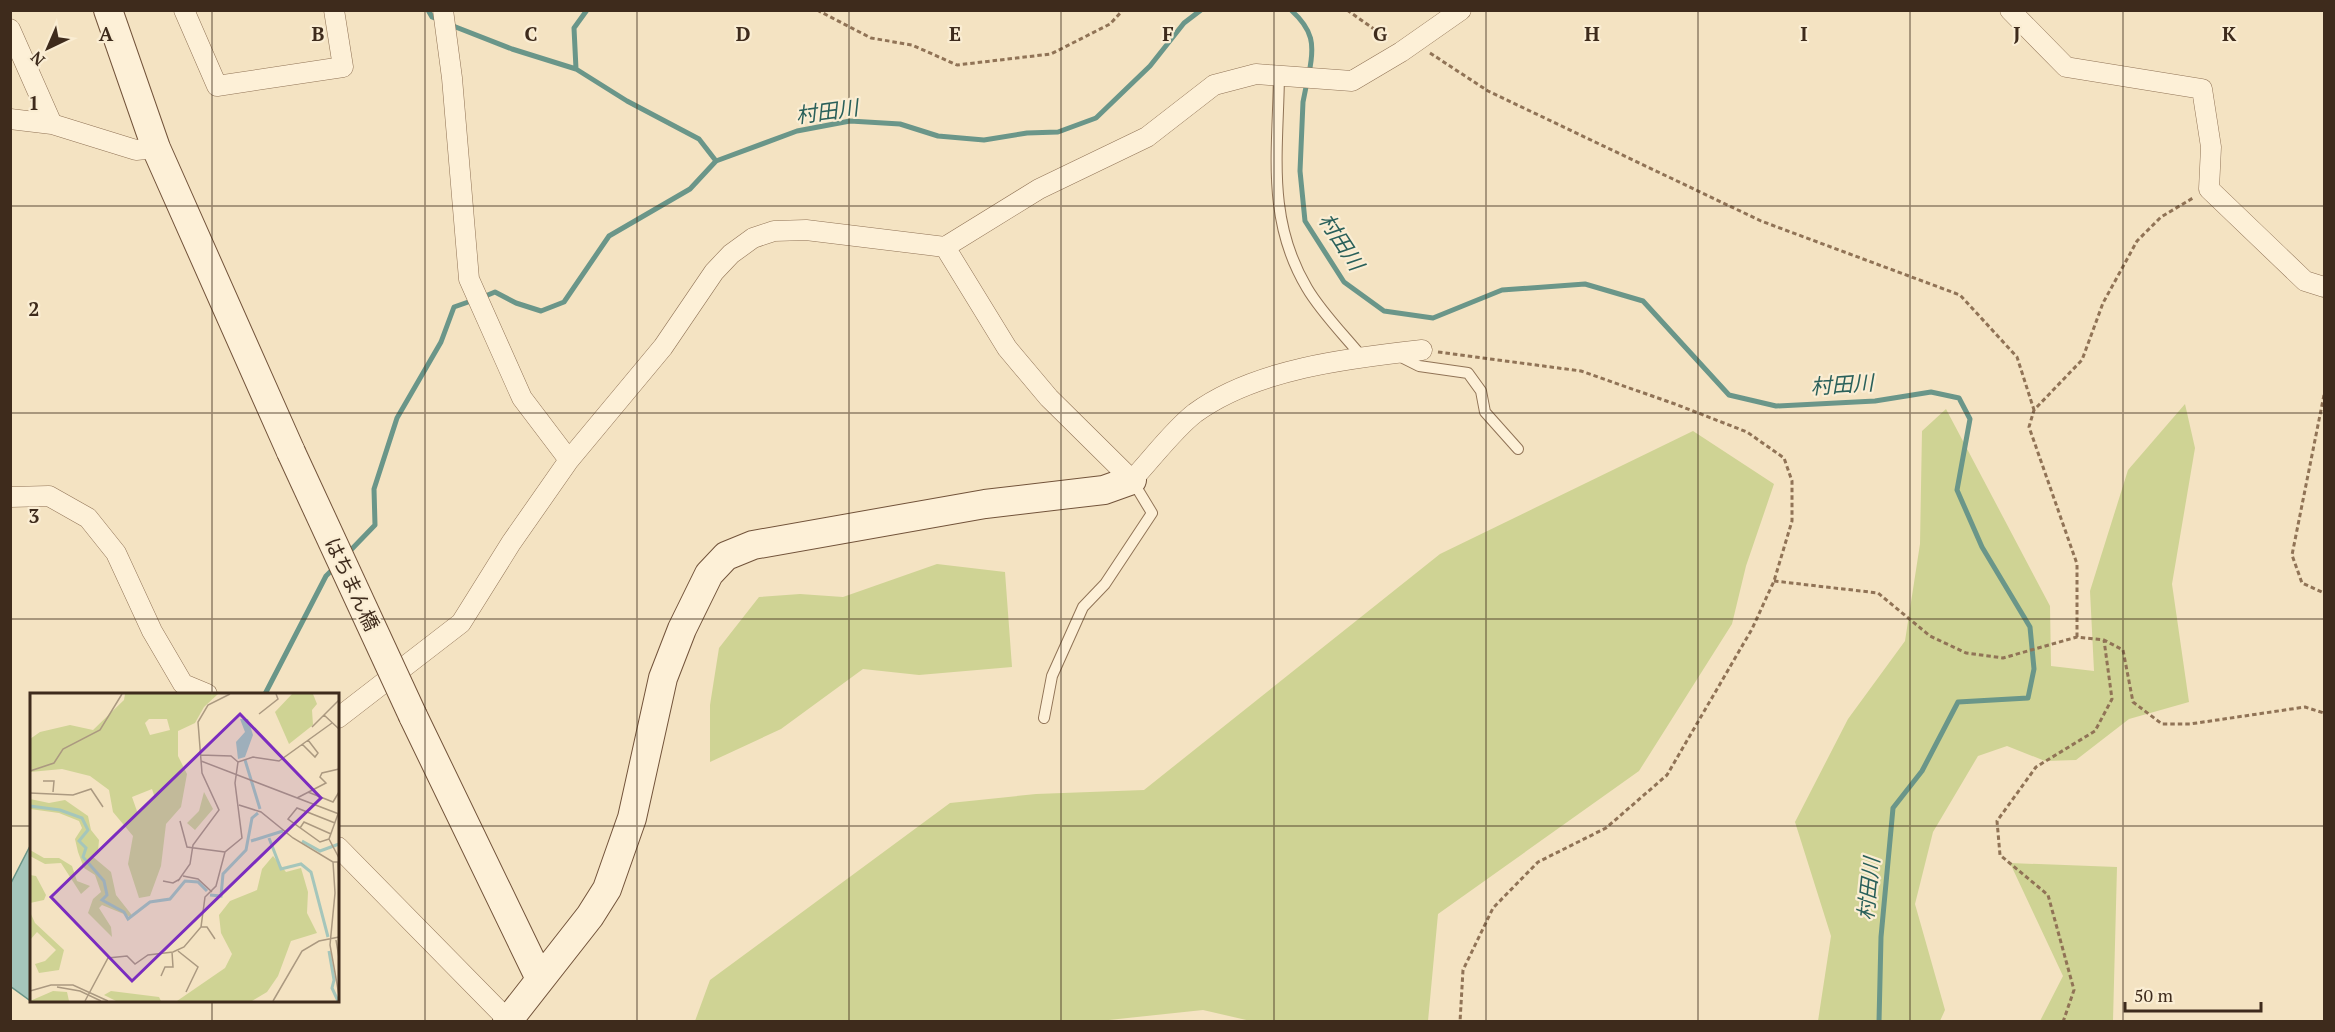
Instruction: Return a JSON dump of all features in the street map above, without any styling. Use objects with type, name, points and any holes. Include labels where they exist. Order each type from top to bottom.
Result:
[{"type":"street","points":[[90,10],[154,144]]},
{"type":"street","points":[[108,10],[154,144]]},
{"type":"street","points":[[184,10],[218,86],[344,67],[334,10]]},
{"type":"street","points":[[443,10],[452,78],[469,279],[522,398],[569,460]]},
{"type":"street","points":[[339,717],[461,623],[511,543],[569,460],[663,347],[714,272],[731,254],[753,238],[774,231],[806,230],[945,246],[1039,189],[1147,137],[1214,86],[1256,74],[1352,81],[1461,10]]},
{"type":"street","points":[[2010,10],[2066,67],[2202,88],[2211,147],[2209,189],[2305,281],[2325,287]]},
{"type":"street","points":[[10,28],[52,124]]},
{"type":"street","points":[[10,119],[52,124],[136,150],[154,144]]},
{"type":"street","name":"はちまん橋","points":[[154,144],[291,452],[413,716],[540,979]]},
{"type":"street","points":[[945,246],[1007,348],[1049,398],[1132,480]]},
{"type":"street","points":[[339,848],[508,1021],[590,916],[607,889],[632,818],[663,678],[696,596],[709,574],[726,556],[753,545],[985,504],[1104,490],[1132,480],[1194,414],[1241,387],[1362,357],[1422,350]]},
{"type":"street","points":[[10,497],[49,496],[87,518],[116,553],[152,631],[183,684],[205,693]]},
{"type":"lane","points":[[1279,76],[1276,201],[1285,240],[1307,289],[1362,357]]},
{"type":"lane","points":[[1393,353],[1419,366],[1468,373],[1481,391],[1485,412],[1518,449]]},
{"type":"lane","points":[[1044,718],[1052,676],[1083,607],[1106,584],[1152,513],[1132,480]]},
{"type":"path","points":[[817,10],[872,38],[912,45],[957,66],[1051,54],[1110,24],[1123,10]]},
{"type":"path","points":[[1347,10],[1488,91],[1761,221],[1960,295],[2017,357],[2034,410]]},
{"type":"path","points":[[2077,637],[2077,564],[2030,427],[2034,410],[2082,360],[2103,303],[2137,241],[2161,217],[2209,189]]},
{"type":"path","points":[[1422,350],[1581,370],[1747,432],[1784,458],[1792,481],[1792,521],[1774,580],[1752,629],[1667,775],[1606,828],[1538,862],[1493,908],[1463,970],[1460,1022]]},
{"type":"path","points":[[2325,395],[2292,555],[2302,583],[2325,593]]},
{"type":"path","points":[[1774,580],[1878,593],[1930,636],[1966,653],[2003,658],[2077,637],[2104,640],[2123,650],[2133,702],[2162,724],[2190,724],[2305,707],[2325,713]]},
{"type":"path","points":[[2063,1022],[2074,990],[2048,895],[2000,855],[1997,821],[2036,767],[2095,730],[2112,699],[2104,640]]},
{"type":"green space","points":[[2185,404],[2195,448],[2172,584],[2189,702],[2129,719],[2076,760],[2045,761],[2007,746],[1978,756],[1933,832],[1915,904],[1945,1010],[1940,1021],[1818,1021],[1831,936],[1795,822],[1848,719],[1905,641],[1920,544],[1922,431],[1946,409],[2050,606],[2051,666],[2094,671],[2090,591],[2128,470]]},
{"type":"green space","points":[[1693,431],[1774,484],[1746,566],[1732,624],[1639,771],[1438,914],[1428,1021],[1255,1022],[1203,1010],[1090,1022],[695,1021],[710,980],[950,803],[1036,794],[1144,790],[1440,554]]},
{"type":"green space","points":[[937,564],[1005,572],[1012,667],[919,675],[863,669],[781,729],[710,762],[710,705],[719,648],[759,597],[800,594],[843,597]]},
{"type":"green space","points":[[2010,863],[2117,867],[2113,1021],[2040,1021],[2063,976]]},
{"type":"water","points":[[30,846],[30,1001],[10,986],[11,883]]},
{"type":"waterway","points":[[428,10],[432,17],[440,20]]},
{"type":"waterway","name":"村田川","points":[[576,69],[574,28],[587,10]]},
{"type":"waterway","name":"村田川","points":[[483,297],[495,292],[516,303],[541,311],[564,302],[609,236],[690,189],[716,161],[797,131],[850,121],[900,124],[938,136],[984,140],[1027,133],[1058,132],[1096,118],[1150,66],[1184,23],[1201,10]]},
{"type":"waterway","name":"村田川","points":[[1291,10],[1308,31],[1312,46],[1309,73]]},
{"type":"waterway","name":"村田川","points":[[448,24],[512,49],[576,69],[627,101],[699,139],[716,161]]},
{"type":"waterway","name":"村田川","points":[[1307,82],[1303,102],[1300,171],[1305,221],[1344,282],[1384,311],[1433,318],[1502,290],[1585,284],[1643,301],[1729,395],[1776,406],[1875,401],[1931,392],[1959,398],[1970,419],[1957,490],[1982,547],[2030,627],[2034,669],[2028,698],[1958,702],[1922,771],[1893,808],[1881,937],[1879,1022]]},
{"type":"waterway","points":[[347,554],[375,525],[374,489],[397,418],[441,342],[454,307],[474,300]]},
{"type":"waterway","points":[[266,693],[326,576],[335,567]]}]
